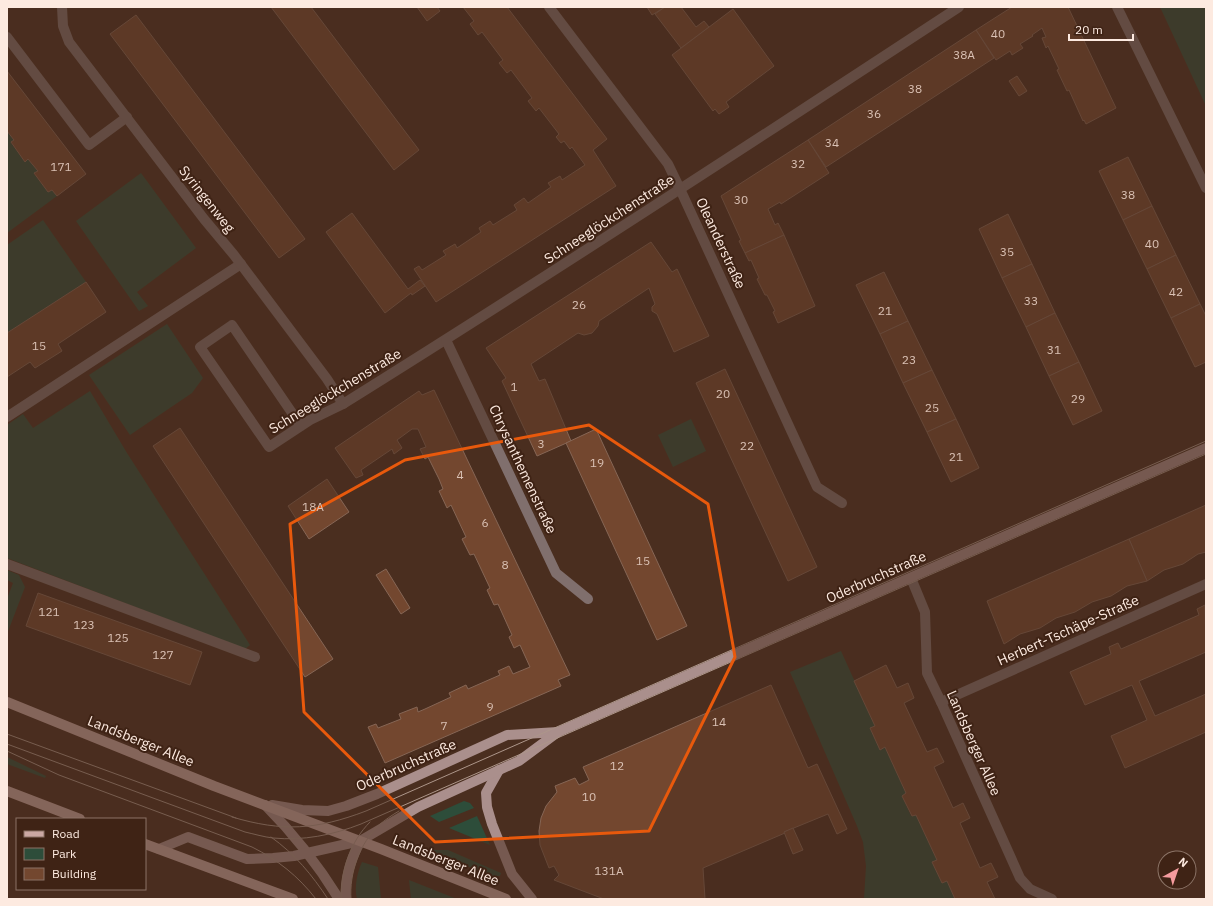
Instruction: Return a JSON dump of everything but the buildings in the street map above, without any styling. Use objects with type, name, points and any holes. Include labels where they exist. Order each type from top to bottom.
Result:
[{"type":"main road","name":"Landsberger Allee","points":[[7,702],[214,786],[264,804],[506,899]]},
{"type":"main road","points":[[7,791],[77,818]]},
{"type":"main road","points":[[146,844],[293,899]]},
{"type":"street","name":"Syringenweg","points":[[62,7],[63,26],[69,42],[204,219],[241,264],[327,379],[343,404]]},
{"type":"street","name":"Oleanderstraße","points":[[548,7],[668,164],[817,487],[842,502]]},
{"type":"street","name":"Schneeglöckchenstraße","points":[[301,426],[232,325],[200,347],[269,447],[301,426],[343,404],[446,340],[959,7]]},
{"type":"street","points":[[1117,7],[1206,188]]},
{"type":"street","points":[[7,37],[89,145],[127,117]]},
{"type":"street","points":[[7,417],[241,264]]},
{"type":"street","name":"Chrysanthemenstraße","points":[[446,340],[556,573],[588,599]]},
{"type":"street","name":"Oderbruchstraße","points":[[159,849],[188,837],[247,859],[273,858],[307,853],[360,842],[418,807],[519,762],[558,732],[1206,448]]},
{"type":"street","points":[[7,564],[255,657]]},
{"type":"street","name":"Landsberger Allee","points":[[910,578],[925,612],[927,673],[1020,878],[1030,888],[1052,899]]},
{"type":"street","name":"Herbert-Tschäpe-Straße","points":[[941,702],[1206,584]]},
{"type":"street","name":"Oderbruchstraße","points":[[264,804],[302,810],[328,811],[377,794],[507,735],[558,732]]},
{"type":"street","points":[[499,770],[486,793],[487,807],[492,824],[512,874],[532,899]]},
{"type":"street","name":"Landsberger Allee","points":[[264,804],[287,828],[307,853],[339,899]]},
{"type":"street","points":[[346,899],[349,870],[360,842]]},
{"type":"highlighted area","points":[[589,425],[708,504],[735,657],[649,831],[435,842],[304,712],[290,524],[405,460]]},
{"type":"green space","points":[[1160,7],[1206,7],[1206,106]]},
{"type":"green space","points":[[7,131],[14,140],[11,143],[25,162],[28,159],[38,171],[34,174],[48,192],[52,190],[57,196],[7,233]]},
{"type":"green space","points":[[141,173],[196,248],[137,292],[148,306],[139,311],[76,221]]},
{"type":"green space","points":[[43,220],[86,282],[7,333],[7,245]]},
{"type":"green space","points":[[167,324],[203,378],[192,393],[130,435],[89,375]]},
{"type":"green space","points":[[90,391],[127,453],[250,645],[245,649],[7,558],[7,425],[23,414],[33,428]]},
{"type":"green space","points":[[691,419],[706,451],[673,467],[658,435]]},
{"type":"green space","points":[[7,570],[19,575],[25,587],[7,634],[7,599],[13,583],[7,580]]},
{"type":"green space","points":[[841,651],[875,726],[871,728],[881,749],[885,747],[906,793],[902,796],[911,816],[916,815],[937,860],[932,862],[942,883],[947,881],[955,899],[864,899],[866,866],[863,842],[790,672]]},
{"type":"green space","points":[[7,757],[46,776],[45,778],[7,764]]},
{"type":"green space","points":[[464,801],[470,803],[474,808],[439,822],[430,816]]},
{"type":"green space","points":[[477,816],[490,845],[449,828]]},
{"type":"green space","points":[[427,850],[448,850],[501,873],[500,876],[492,876]]},
{"type":"green space","points":[[362,862],[378,867],[381,899],[357,899],[356,880]]},
{"type":"green space","points":[[409,880],[457,899],[411,899]]},
{"type":"tram line","points":[[232,817],[267,825],[299,827],[331,822],[366,811],[1206,441]]},
{"type":"tram line","points":[[7,744],[245,832],[270,838],[284,839],[307,838],[329,834],[361,824],[1206,454]]},
{"type":"tram line","points":[[7,734],[236,818]]},
{"type":"tram line","points":[[7,751],[59,775],[252,847],[287,869],[316,899]]},
{"type":"tram line","points":[[351,899],[352,879],[361,849],[372,832],[379,825],[399,811]]},
{"type":"tram line","points":[[341,899],[341,888],[348,857],[357,838],[370,822]]},
{"type":"tram line","points":[[271,837],[288,850],[302,865],[328,899]]}]
